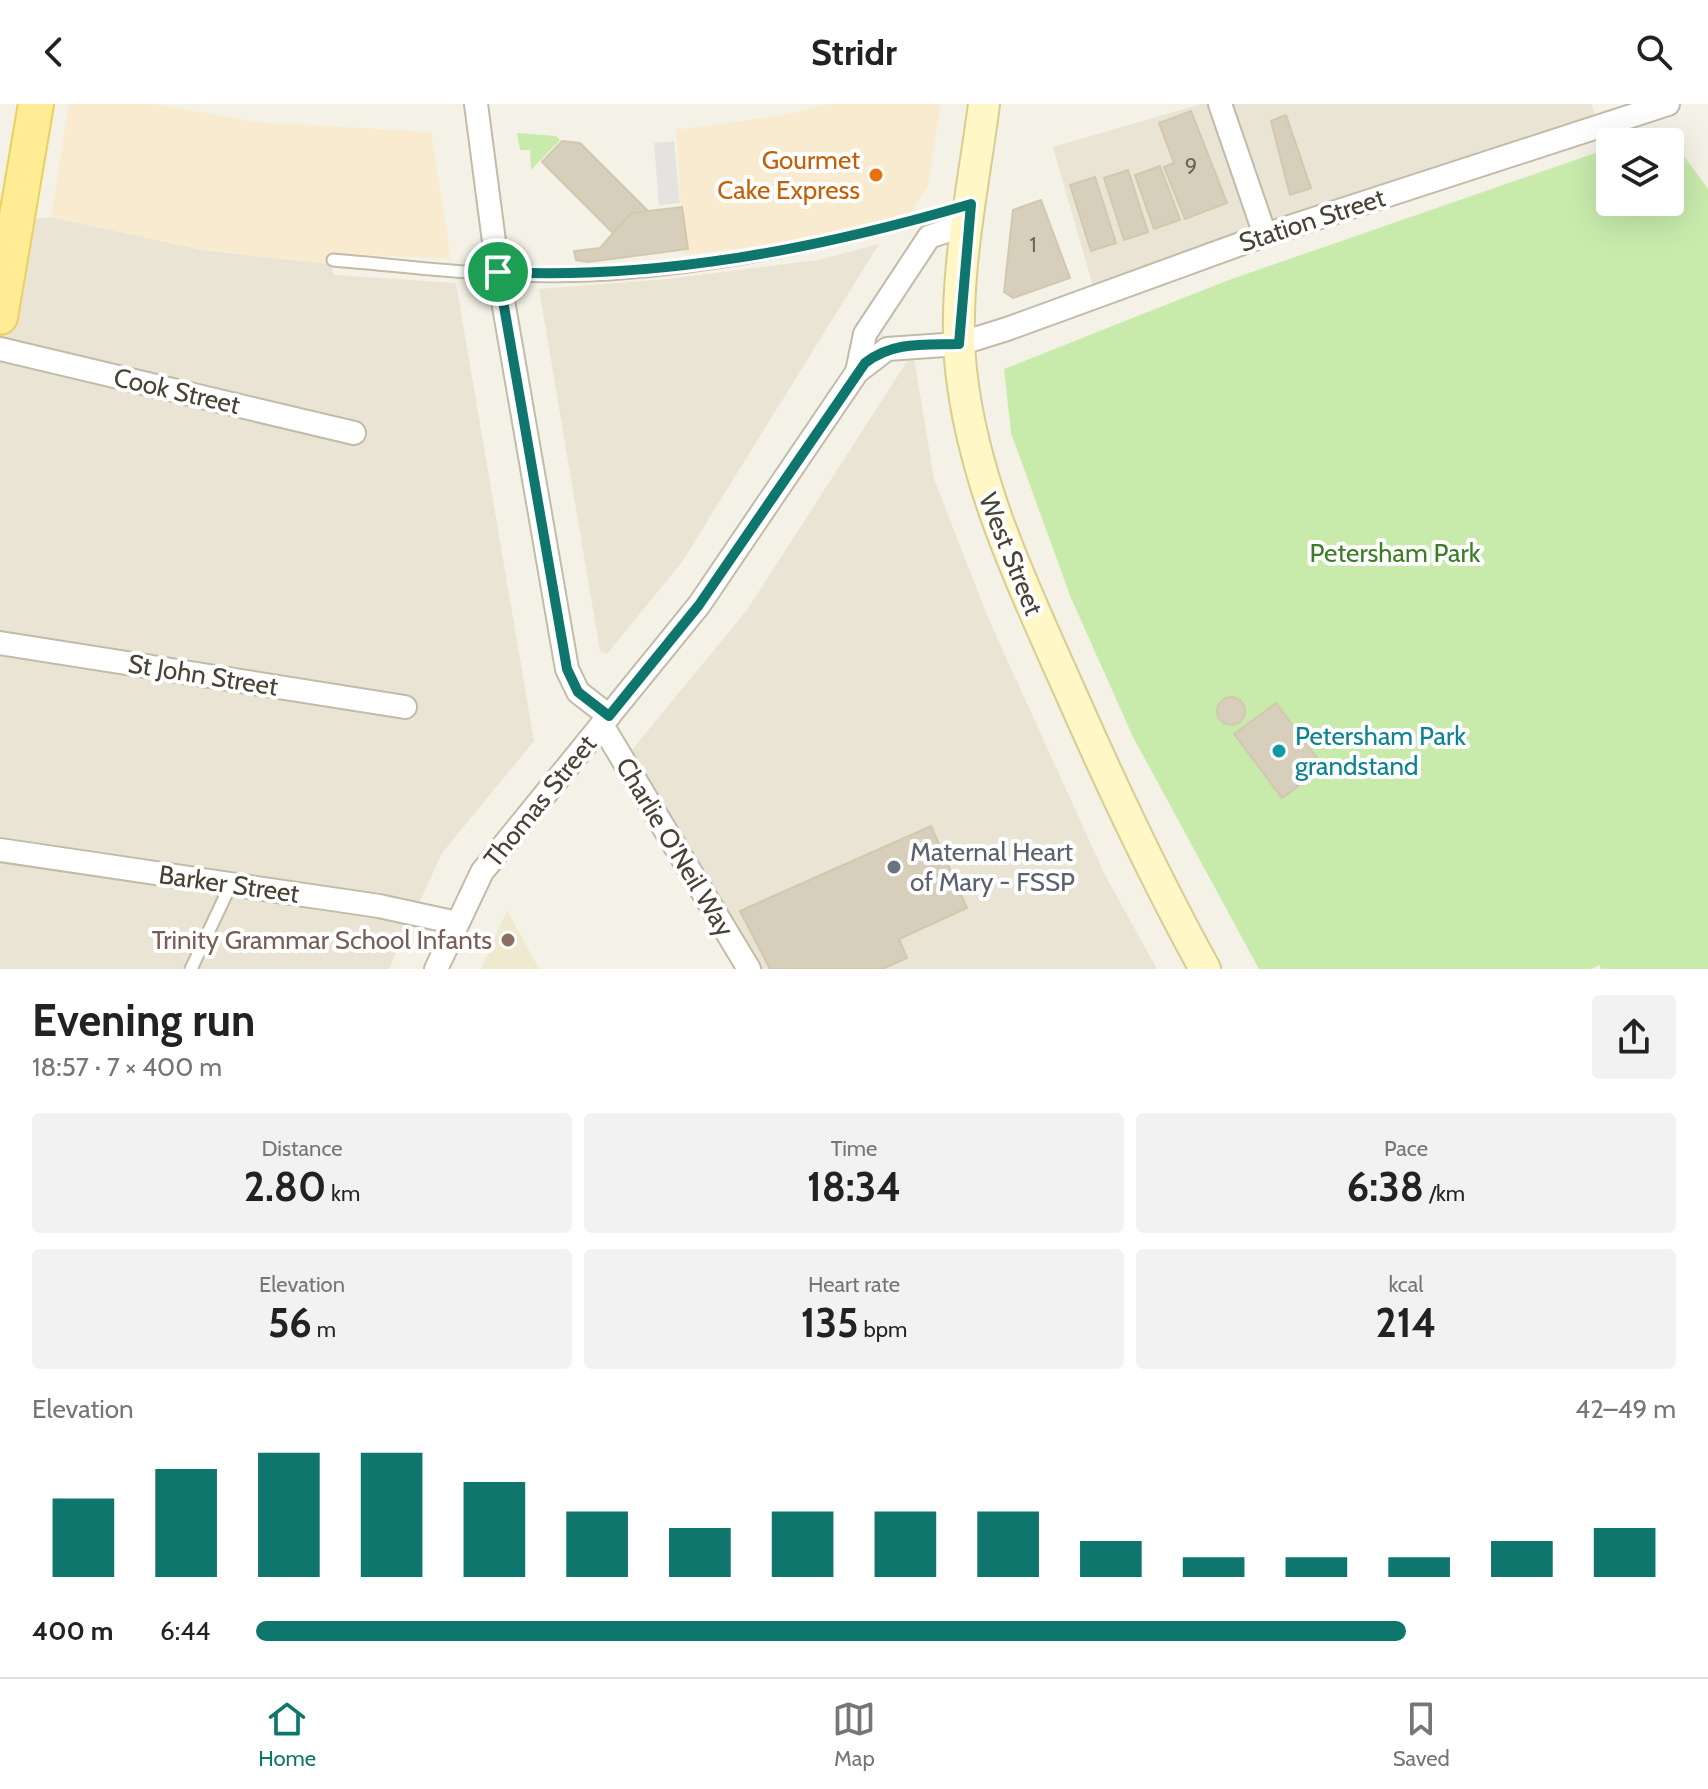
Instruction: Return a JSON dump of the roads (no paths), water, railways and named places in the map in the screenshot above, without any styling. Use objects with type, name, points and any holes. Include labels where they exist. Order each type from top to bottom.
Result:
[{"type":"main road","points":[[0,317],[36,104]]},
{"type":"main road","name":"West Street","points":[[984,104],[970,214],[959,344],[981,477],[1027,598],[1139,844],[1205,969]]},
{"type":"street","points":[[476,104],[498,272],[567,669],[578,692],[605,720]]},
{"type":"street","points":[[1220,104],[1265,235]]},
{"type":"street","name":"Station Street","points":[[959,344],[1265,235],[1668,104]]},
{"type":"street","name":"Thomas Street","points":[[857,372],[865,334],[929,237],[970,214]]},
{"type":"street","name":"Thomas Street","points":[[436,969],[482,872],[699,605],[857,372],[887,349],[959,344]]},
{"type":"street","name":"Cook Street","points":[[0,349],[354,433]]},
{"type":"street","name":"St John Street","points":[[0,643],[405,707]]},
{"type":"street","name":"Charlie O'Neil Way","points":[[605,720],[749,969]]},
{"type":"street","name":"Barker Street","points":[[0,850],[379,906],[457,923]]},
{"type":"lane","points":[[333,260],[498,272],[619,273],[810,247],[970,214]]},
{"type":"lane","points":[[191,969],[231,884]]},
{"type":"place","name":"Gourmet Cake Express","points":[[876,175]]},
{"type":"place","name":"Petersham Park grandstand","points":[[1279,751]]},
{"type":"place","name":"Maternal Heart of Mary - FSSP","points":[[894,867]]},
{"type":"place","name":"Trinity Grammar School Infants","points":[[508,940]]},
{"type":"park label","name":"Petersham Park","points":[[1395,553]]}]
